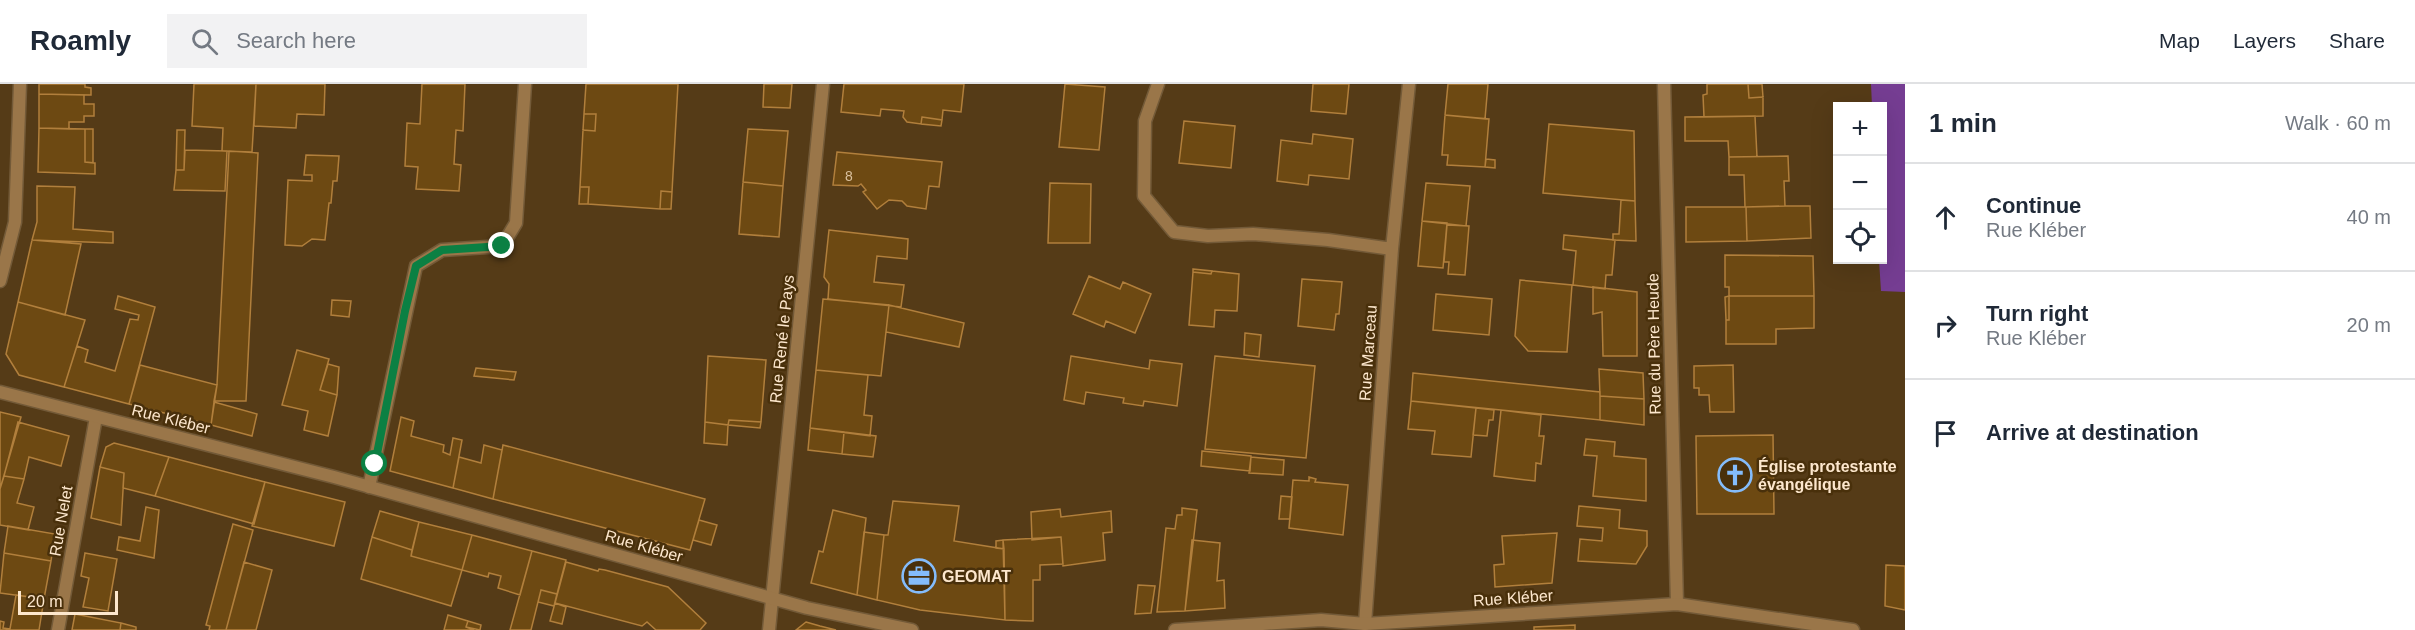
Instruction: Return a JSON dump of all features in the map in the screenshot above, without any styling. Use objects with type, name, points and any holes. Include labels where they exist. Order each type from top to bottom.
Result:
[{"type":"street","points":[[0,281],[15,222],[20,84]]},
{"type":"street","points":[[369,487],[416,266],[442,250],[502,246],[516,223],[525,84]]},
{"type":"street","name":"Rue René le Pays","points":[[769,630],[823,84]]},
{"type":"street","points":[[1158,84],[1145,121],[1144,196],[1174,232],[1208,236],[1253,234],[1328,240],[1392,249]]},
{"type":"street","name":"Rue Marceau","points":[[1365,624],[1392,249],[1409,84]]},
{"type":"street","name":"Rue du Père Heude","points":[[1664,84],[1677,604]]},
{"type":"street","name":"Rue Kléber","points":[[0,392],[369,487],[807,608],[912,630]]},
{"type":"street","name":"Rue Nelet","points":[[58,630],[96,417]]},
{"type":"street","name":"Rue Kléber","points":[[1175,630],[1321,620],[1365,624],[1677,604],[1853,630]]},
{"type":"shaded area","points":[[1871,84],[1905,84],[1905,292],[1881,291],[1879,264],[1887,264],[1887,102],[1872,102]]},
{"type":"building","points":[[39,84],[85,84],[85,87],[91,88],[91,95],[39,94]]},
{"type":"building","points":[[194,84],[256,84],[252,152],[222,151],[223,128],[192,126]]},
{"type":"building","points":[[256,84],[325,84],[324,115],[297,114],[296,128],[254,126]]},
{"type":"building","points":[[422,84],[465,84],[463,131],[456,130],[454,164],[461,165],[459,191],[416,189],[418,167],[405,166],[407,123],[420,124]]},
{"type":"building","points":[[586,84],[678,84],[672,192],[661,191],[660,209],[588,204],[589,187],[580,187],[583,130],[595,131],[596,114],[584,114]]},
{"type":"building","points":[[764,84],[792,84],[790,108],[763,107]]},
{"type":"building","points":[[844,84],[964,84],[961,112],[943,110],[942,120],[922,117],[921,124],[907,122],[903,117],[904,111],[881,109],[880,116],[841,112]]},
{"type":"building","points":[[1065,84],[1105,87],[1099,150],[1059,147]]},
{"type":"building","points":[[1313,84],[1349,84],[1346,114],[1311,111]]},
{"type":"building","points":[[1448,84],[1488,84],[1485,119],[1445,115]]},
{"type":"building","points":[[1707,84],[1748,84],[1749,98],[1763,97],[1763,116],[1704,117],[1703,95],[1707,94]]},
{"type":"building","points":[[1748,84],[1762,84],[1763,97],[1749,98]]},
{"type":"building","points":[[39,94],[84,95],[84,104],[94,104],[94,116],[84,116],[84,122],[69,122],[69,129],[39,128]]},
{"type":"building","points":[[584,114],[596,114],[595,131],[583,130]]},
{"type":"building","points":[[1445,115],[1489,119],[1485,167],[1447,165],[1448,155],[1442,155]]},
{"type":"building","points":[[1755,116],[1757,157],[1729,157],[1728,141],[1685,141],[1685,117]]},
{"type":"building","points":[[922,117],[942,120],[941,126],[921,124]]},
{"type":"building","points":[[1184,121],[1235,126],[1231,168],[1179,163]]},
{"type":"building","points":[[1549,124],[1634,131],[1635,201],[1543,193]]},
{"type":"building","points":[[39,128],[85,129],[85,162],[95,163],[95,174],[38,172]]},
{"type":"building","points":[[85,129],[93,129],[93,163],[85,162]]},
{"type":"building","points":[[748,129],[788,131],[783,186],[743,182]]},
{"type":"building","points":[[177,130],[185,130],[184,170],[176,170]]},
{"type":"building","points":[[1313,134],[1353,139],[1349,179],[1309,175],[1308,185],[1277,181],[1281,140],[1312,144]]},
{"type":"building","points":[[185,150],[227,151],[225,191],[174,190],[176,170],[184,170]]},
{"type":"building","points":[[229,151],[258,153],[246,401],[214,401],[217,385]]},
{"type":"building","points":[[837,152],[942,162],[939,187],[929,186],[926,209],[907,206],[902,201],[889,200],[877,209],[863,192],[866,190],[861,184],[858,186],[833,185]]},
{"type":"building","points":[[306,155],[339,156],[337,181],[333,181],[331,203],[329,203],[325,240],[312,239],[302,246],[285,245],[288,180],[312,181],[312,175],[304,175]]},
{"type":"building","points":[[1788,156],[1789,181],[1784,181],[1785,206],[1745,207],[1744,175],[1729,175],[1729,157]]},
{"type":"building","points":[[1486,159],[1495,160],[1495,168],[1485,167]]},
{"type":"building","points":[[743,182],[783,186],[779,237],[739,234]]},
{"type":"building","points":[[1050,183],[1091,184],[1090,243],[1048,243]]},
{"type":"building","points":[[1426,183],[1470,186],[1466,226],[1422,221]]},
{"type":"building","points":[[37,186],[75,187],[73,229],[113,232],[113,243],[32,240],[37,222]]},
{"type":"building","points":[[580,187],[589,187],[588,204],[579,204]]},
{"type":"building","points":[[661,191],[672,192],[671,209],[660,209]]},
{"type":"building","points":[[1621,200],[1635,201],[1636,241],[1613,240],[1613,234],[1619,234]]},
{"type":"building","points":[[1810,206],[1811,238],[1747,241],[1746,207]]},
{"type":"building","points":[[1686,207],[1746,207],[1747,241],[1686,242]]},
{"type":"building","points":[[1422,221],[1447,223],[1443,268],[1418,266]]},
{"type":"building","points":[[1447,225],[1469,226],[1465,275],[1448,274],[1449,262],[1444,262]]},
{"type":"building","points":[[829,230],[908,239],[907,259],[877,256],[874,282],[904,285],[901,307],[828,299],[829,284],[824,277]]},
{"type":"building","points":[[1564,235],[1615,240],[1612,275],[1606,275],[1605,289],[1573,285],[1576,251],[1563,249]]},
{"type":"building","points":[[32,240],[81,244],[65,315],[18,302]]},
{"type":"building","points":[[1725,255],[1813,256],[1814,296],[1729,296],[1729,287],[1725,287]]},
{"type":"building","points":[[1193,269],[1212,271],[1211,274],[1193,272]]},
{"type":"building","points":[[1212,271],[1239,274],[1237,311],[1215,310],[1214,327],[1189,325],[1193,272],[1211,274]]},
{"type":"building","points":[[1089,276],[1120,289],[1123,282],[1151,294],[1135,333],[1106,321],[1104,327],[1073,314]]},
{"type":"building","points":[[1302,279],[1342,282],[1339,314],[1336,314],[1334,330],[1298,326]]},
{"type":"building","points":[[1520,280],[1572,285],[1567,352],[1528,351],[1515,336]]},
{"type":"building","points":[[1593,287],[1637,292],[1637,356],[1603,356],[1602,312],[1593,314]]},
{"type":"building","points":[[1436,294],[1492,299],[1489,335],[1433,330]]},
{"type":"building","points":[[118,296],[155,307],[129,404],[64,387],[77,346],[88,350],[85,362],[115,371],[130,319],[138,320],[139,315],[115,309]]},
{"type":"building","points":[[1729,296],[1814,296],[1814,328],[1776,329],[1776,344],[1726,344]]},
{"type":"building","points":[[1729,296],[1729,320],[1726,320],[1725,297]]},
{"type":"building","points":[[823,299],[889,305],[881,376],[816,370]]},
{"type":"building","points":[[332,300],[351,301],[349,317],[331,315]]},
{"type":"building","points":[[18,302],[85,320],[64,387],[19,375],[6,354]]},
{"type":"building","points":[[889,305],[964,323],[959,347],[886,332]]},
{"type":"building","points":[[1245,333],[1261,335],[1259,357],[1244,355]]},
{"type":"building","points":[[297,350],[329,359],[320,390],[337,395],[328,436],[304,430],[308,411],[282,405]]},
{"type":"building","points":[[708,356],[766,360],[761,422],[729,420],[728,425],[705,422]]},
{"type":"building","points":[[1071,356],[1149,369],[1150,360],[1182,364],[1177,406],[1144,401],[1143,406],[1123,403],[1124,398],[1086,392],[1084,404],[1064,400]]},
{"type":"building","points":[[1215,356],[1315,366],[1306,458],[1205,449]]},
{"type":"building","points":[[328,364],[339,367],[337,395],[320,390]]},
{"type":"building","points":[[140,365],[217,385],[211,425],[129,404]]},
{"type":"building","points":[[1733,365],[1734,412],[1710,412],[1709,395],[1699,395],[1699,388],[1694,388],[1694,366]]},
{"type":"building","points":[[476,368],[516,372],[514,380],[474,376]]},
{"type":"building","points":[[1599,369],[1643,373],[1644,399],[1600,396]]},
{"type":"building","points":[[816,370],[868,375],[864,415],[872,416],[870,436],[810,428]]},
{"type":"building","points":[[1413,373],[1600,392],[1600,420],[1411,401]]},
{"type":"building","points":[[1600,396],[1644,399],[1644,425],[1600,420]]},
{"type":"building","points":[[1411,401],[1476,408],[1471,457],[1432,454],[1435,431],[1408,429]]},
{"type":"building","points":[[214,402],[257,414],[252,436],[211,425]]},
{"type":"building","points":[[1476,408],[1494,410],[1493,420],[1489,420],[1487,436],[1473,435]]},
{"type":"building","points":[[1501,410],[1541,415],[1539,436],[1544,436],[1541,464],[1536,463],[1535,481],[1494,476]]},
{"type":"building","points":[[0,412],[21,417],[0,489]]},
{"type":"building","points":[[401,417],[414,421],[411,436],[444,445],[443,452],[450,455],[453,438],[462,440],[453,488],[390,471]]},
{"type":"building","points":[[729,420],[761,422],[760,428],[728,425]]},
{"type":"building","points":[[18,422],[69,436],[61,466],[29,457],[24,479],[4,476]]},
{"type":"building","points":[[705,422],[728,425],[727,445],[704,443]]},
{"type":"building","points":[[810,428],[844,432],[842,454],[808,450]]},
{"type":"building","points":[[844,432],[876,436],[873,457],[842,454]]},
{"type":"building","name":"Église protestante évangélique","points":[[1773,435],[1774,514],[1697,514],[1696,436]]},
{"type":"building","points":[[1586,439],[1615,442],[1614,456],[1646,459],[1646,501],[1593,496],[1597,456],[1584,455]]},
{"type":"building","points":[[114,443],[169,457],[155,496],[123,488],[124,473],[100,467],[106,447]]},
{"type":"building","points":[[484,445],[502,450],[493,499],[453,488],[459,457],[481,463]]},
{"type":"building","points":[[503,445],[705,499],[690,550],[493,499]]},
{"type":"building","points":[[1202,451],[1251,456],[1250,471],[1201,466]]},
{"type":"building","points":[[169,457],[265,482],[254,524],[155,496]]},
{"type":"building","points":[[1251,457],[1284,460],[1283,475],[1249,473]]},
{"type":"building","points":[[100,467],[124,473],[121,525],[91,518]]},
{"type":"building","points":[[4,476],[24,479],[17,503],[34,507],[28,530],[0,525],[0,489]]},
{"type":"building","points":[[1309,477],[1316,479],[1315,482],[1348,485],[1343,535],[1289,528],[1293,480],[1309,481]]},
{"type":"building","points":[[265,482],[345,502],[334,546],[252,526]]},
{"type":"building","points":[[1281,496],[1292,497],[1290,519],[1279,519]]},
{"type":"building","points":[[893,501],[959,506],[954,541],[1004,549],[1005,620],[920,610],[877,600],[884,535],[888,535]]},
{"type":"building","points":[[1579,506],[1620,510],[1619,528],[1647,531],[1647,546],[1636,564],[1578,561],[1580,539],[1602,541],[1603,528],[1577,526]]},
{"type":"building","points":[[146,507],[159,510],[154,558],[117,550],[119,537],[140,541]]},
{"type":"building","points":[[1182,508],[1197,510],[1185,611],[1157,612],[1166,528],[1175,529],[1177,515],[1182,515]]},
{"type":"building","points":[[1060,509],[1061,517],[1111,511],[1112,532],[1103,533],[1105,560],[1063,566],[1061,537],[1032,540],[1031,512]]},
{"type":"building","points":[[833,510],[866,518],[857,595],[811,583],[819,551],[823,552]]},
{"type":"building","points":[[380,511],[419,522],[412,550],[372,537]]},
{"type":"building","points":[[699,520],[717,525],[711,545],[693,540]]},
{"type":"building","points":[[419,522],[472,535],[462,570],[411,556]]},
{"type":"building","points":[[233,524],[253,530],[226,630],[209,630],[210,626],[206,625]]},
{"type":"building","points":[[8,526],[55,534],[51,561],[4,553]]},
{"type":"building","points":[[864,532],[884,535],[877,600],[857,595]]},
{"type":"building","points":[[1557,533],[1552,583],[1495,587],[1494,565],[1504,564],[1502,536]]},
{"type":"building","points":[[472,535],[532,551],[520,595],[498,588],[501,576],[489,573],[488,577],[462,570]]},
{"type":"building","points":[[372,537],[412,550],[411,556],[462,570],[451,606],[361,579]]},
{"type":"building","points":[[1061,537],[1063,564],[1040,565],[1040,580],[1033,580],[1033,621],[1005,620],[1003,540]]},
{"type":"building","points":[[1003,540],[1004,549],[996,548],[996,541]]},
{"type":"building","points":[[1192,540],[1220,543],[1217,581],[1224,580],[1225,608],[1185,611]]},
{"type":"building","points":[[532,551],[566,560],[557,594],[541,590],[531,630],[510,630]]},
{"type":"building","points":[[4,553],[51,561],[44,599],[0,593]]},
{"type":"building","points":[[85,553],[117,559],[108,611],[83,607],[89,578],[81,576]]},
{"type":"building","points":[[244,562],[272,570],[256,630],[226,630]]},
{"type":"building","points":[[566,562],[668,587],[706,623],[700,630],[656,630],[647,622],[642,626],[555,603]]},
{"type":"building","points":[[1886,565],[1905,566],[1905,610],[1885,606]]},
{"type":"building","points":[[1138,585],[1155,586],[1151,613],[1135,614]]},
{"type":"building","points":[[541,590],[557,594],[554,606],[538,602]]},
{"type":"building","points":[[16,595],[44,599],[39,630],[0,630],[0,621],[4,622],[3,628],[10,629]]},
{"type":"building","points":[[555,603],[566,607],[562,624],[550,621]]},
{"type":"building","points":[[75,614],[121,623],[120,630],[72,630]]},
{"type":"building","points":[[448,615],[468,621],[466,627],[474,630],[444,630]]},
{"type":"building","points":[[468,621],[481,625],[480,630],[466,627]]},
{"type":"building","points":[[806,622],[820,626],[836,630],[796,630]]},
{"type":"building","points":[[121,623],[136,627],[136,630],[120,630]]},
{"type":"building","points":[[1575,625],[1575,630],[1534,630],[1534,627]]},
{"type":"place","name":"Église protestante évangélique","points":[[1735,475]]},
{"type":"place","name":"GEOMAT","points":[[919,576]]},
{"type":"route","points":[[375,464],[416,266],[442,250],[502,246]]}]
